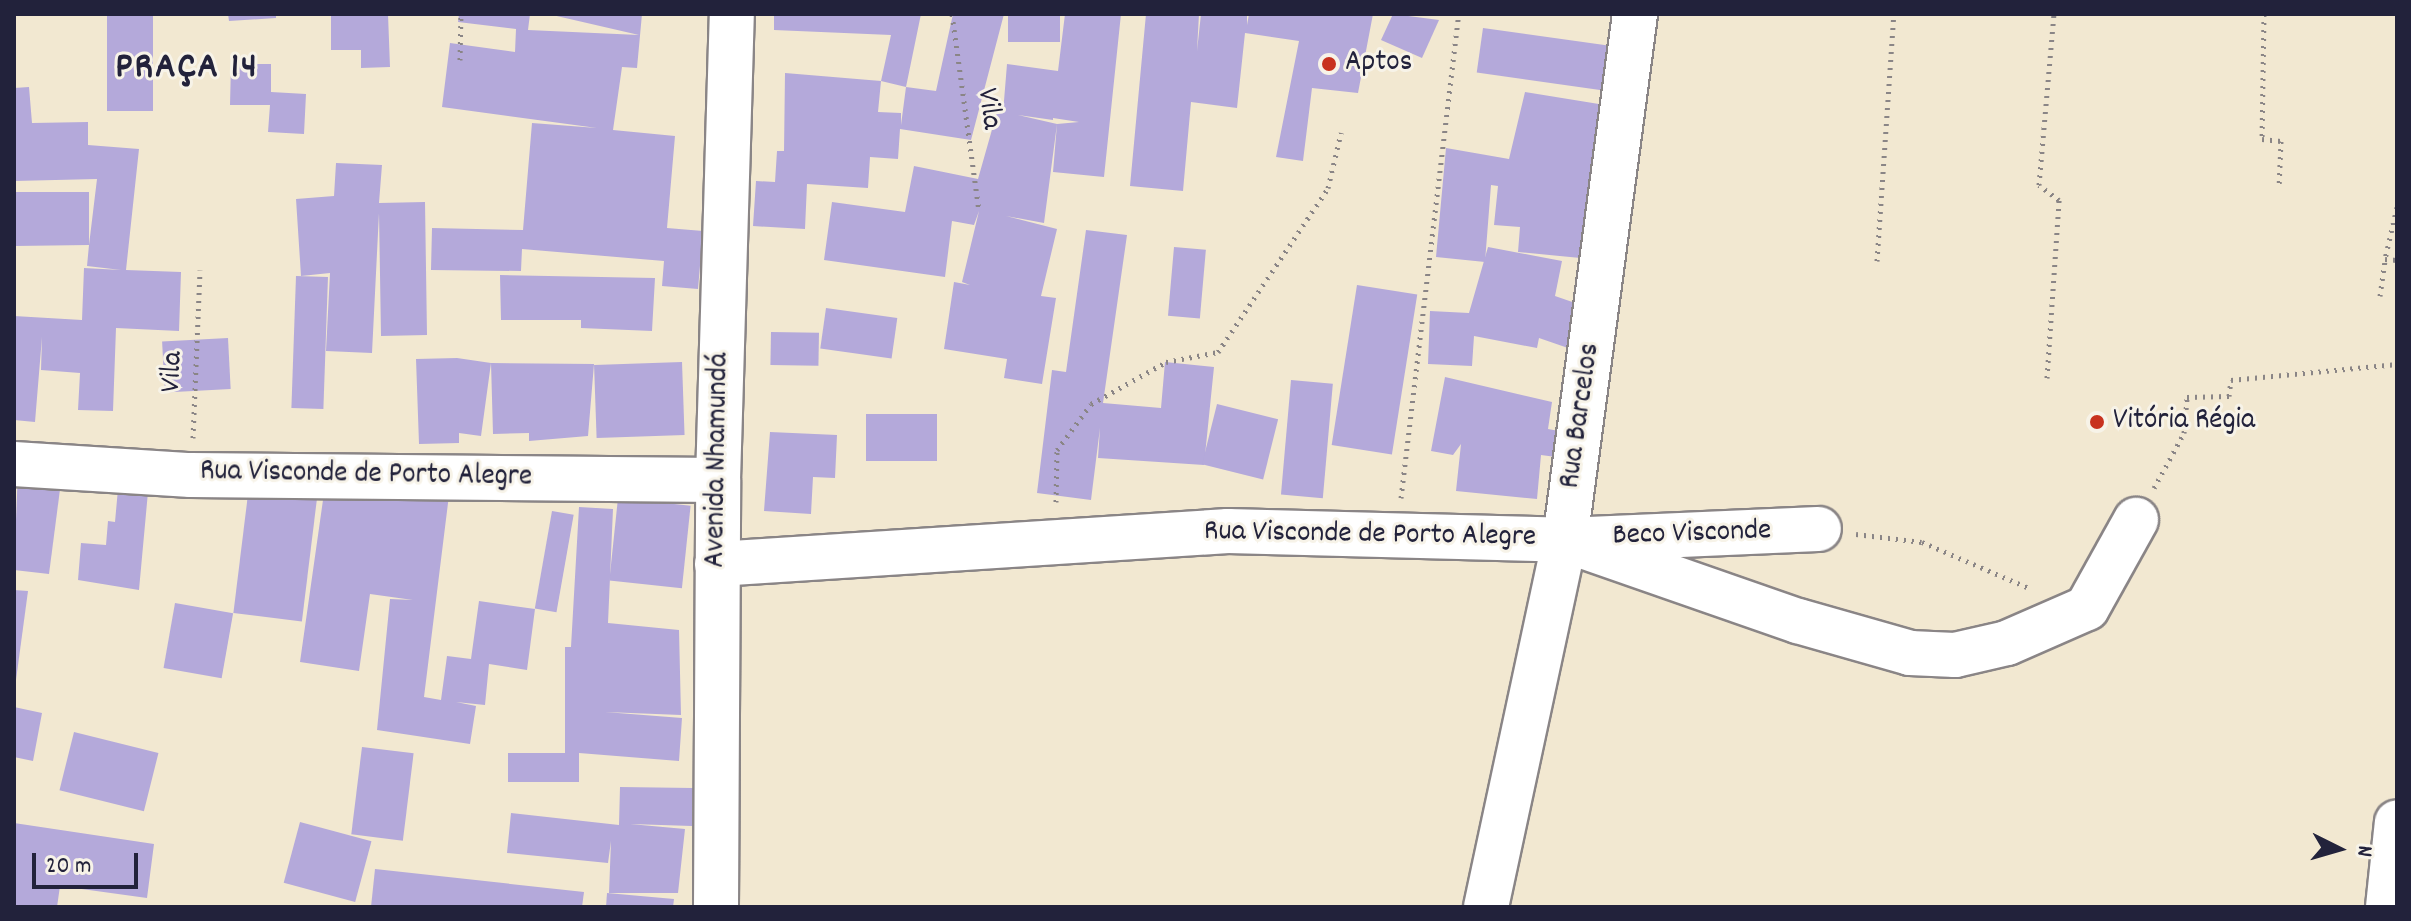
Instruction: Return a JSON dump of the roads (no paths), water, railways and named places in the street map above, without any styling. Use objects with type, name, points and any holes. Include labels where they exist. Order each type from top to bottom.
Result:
[{"type":"street","name":"Avenida Nhamundá","points":[[716,907],[718,480],[732,14]]},
{"type":"street","name":"Rua Barcelos","points":[[1486,907],[1565,540],[1635,14]]},
{"type":"street","name":"Rua Visconde de Porto Alegre","points":[[14,464],[191,475],[718,480]]},
{"type":"street","name":"Rua Visconde de Porto Alegre","points":[[717,564],[1055,543],[1397,530],[1565,540],[1910,653],[1955,655],[2007,643],[2087,608],[2136,520]]},
{"type":"street","name":"Beco Visconde","points":[[1565,540],[1819,529]]},
{"type":"street","points":[[2388,907],[2397,822]]},
{"type":"place","name":"Aptos","points":[[1329,64]]},
{"type":"place","name":"Vitória Régia","points":[[2097,422]]},
{"type":"district","name":"PRAÇA 14","points":[[187,69]]}]
